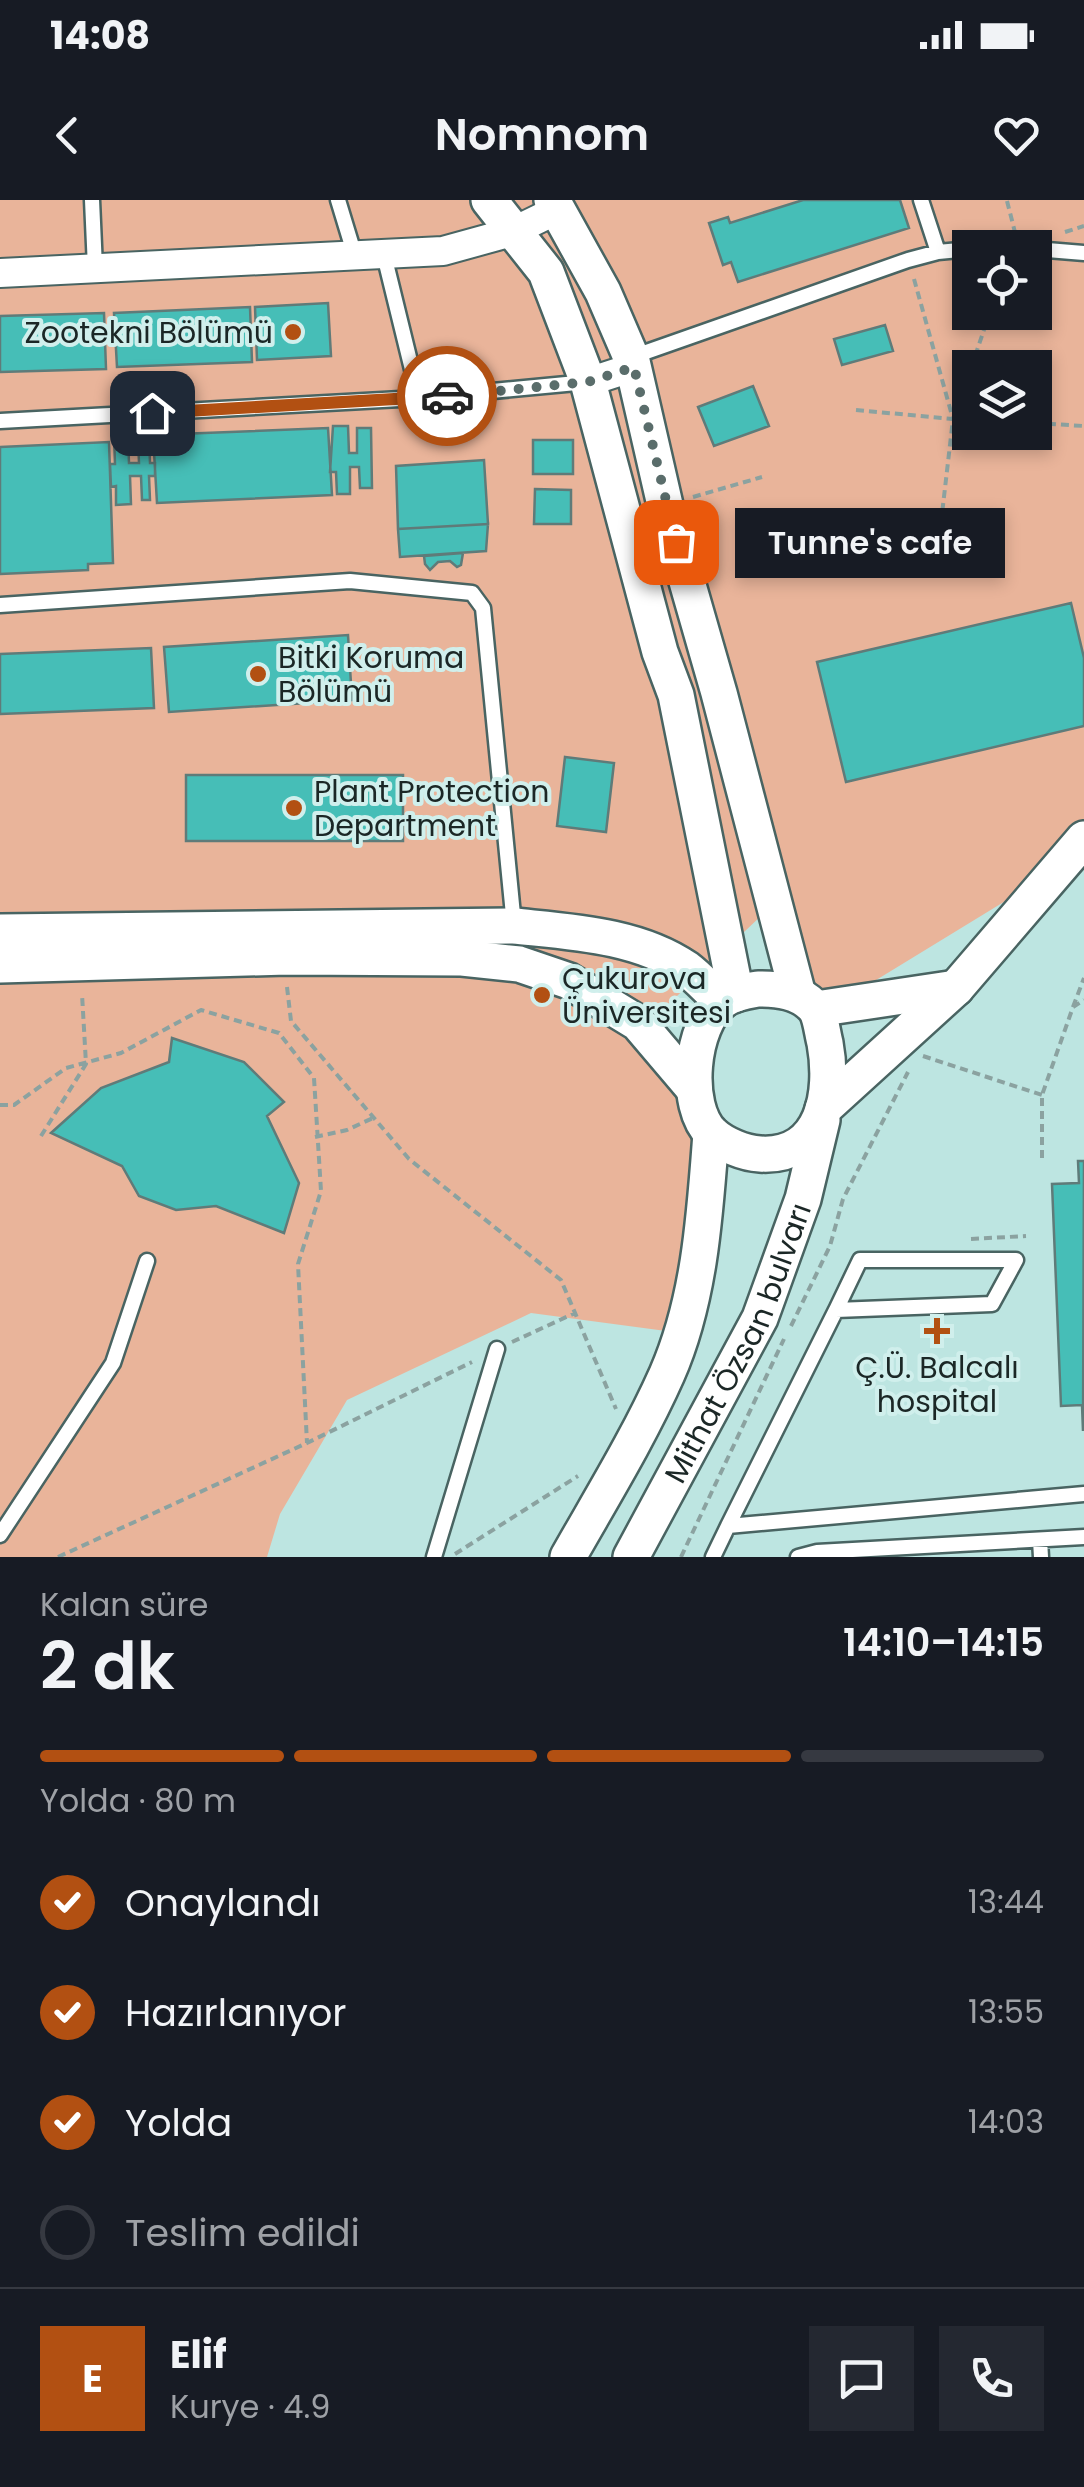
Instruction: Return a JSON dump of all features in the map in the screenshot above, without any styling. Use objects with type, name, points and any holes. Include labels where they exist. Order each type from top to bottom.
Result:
[{"type":"street","points":[[489,200],[546,272],[588,382],[660,652],[676,696],[729,998]]},
{"type":"street","points":[[0,272],[443,251],[512,232],[556,205],[603,292],[632,362],[665,505],[807,1002],[826,1053],[823,1114]]},
{"type":"street","points":[[588,382],[632,362]]},
{"type":"street","points":[[956,988],[807,1002],[777,988],[758,988],[729,998],[704,1021],[696,1053],[694,1089],[699,1114],[710,1132],[730,1146],[758,1154],[792,1150],[802,1143],[823,1114],[956,988],[1084,839]]},
{"type":"street","points":[[0,932],[514,926],[589,934],[646,949],[686,969],[729,998]]},
{"type":"street","points":[[0,966],[287,958],[462,958],[518,964],[569,981],[638,1023],[694,1089]]},
{"type":"street","name":"Mithat Özsan bulvarı","points":[[631,1557],[760,1318],[803,1200],[823,1114]]},
{"type":"street","name":"Mithat Özsan bulvarı","points":[[568,1557],[668,1372],[692,1292],[704,1218],[710,1132]]},
{"type":"lane","points":[[92,200],[95,268]]},
{"type":"lane","points":[[338,200],[356,256]]},
{"type":"lane","points":[[921,200],[938,252]]},
{"type":"lane","points":[[632,362],[908,260],[952,251]]},
{"type":"lane","points":[[1052,251],[1084,252]]},
{"type":"lane","points":[[384,255],[419,398]]},
{"type":"lane","points":[[0,421],[419,398],[588,382]]},
{"type":"lane","points":[[0,604],[350,581],[472,593],[483,608],[514,926]]},
{"type":"lane","points":[[713,1557],[860,1260],[1016,1260],[992,1304],[836,1310]]},
{"type":"lane","points":[[0,1535],[114,1364],[147,1261]]},
{"type":"lane","points":[[434,1557],[497,1349]]},
{"type":"lane","points":[[728,1526],[1084,1494]]},
{"type":"lane","points":[[798,1557],[989,1550],[1040,1540],[1084,1538]]},
{"type":"lane","points":[[1040,1540],[1041,1557]]},
{"type":"path","points":[[908,260],[952,414]]},
{"type":"path","points":[[856,410],[952,418]]},
{"type":"path","points":[[1052,424],[1084,426]]},
{"type":"path","points":[[937,557],[952,427]]},
{"type":"path","points":[[665,505],[762,477]]},
{"type":"path","points":[[287,958],[291,1021],[409,1159],[562,1280],[631,1443]]},
{"type":"path","points":[[40,1136],[86,1064],[81,962]]},
{"type":"path","points":[[1042,1158],[1042,1095],[1084,978]]},
{"type":"path","points":[[1073,1007],[1084,1000]]},
{"type":"path","points":[[0,1105],[14,1105],[66,1068],[121,1053],[201,1010],[278,1033],[314,1078],[322,1191],[298,1264],[307,1443]]},
{"type":"path","points":[[918,1054],[1042,1095]]},
{"type":"path","points":[[681,1557],[830,1246],[843,1199],[909,1070]]},
{"type":"path","points":[[316,1137],[374,1118]]},
{"type":"path","points":[[58,1557],[307,1443],[575,1313]]},
{"type":"path","points":[[450,1557],[582,1474]]},
{"type":"shaded area","name":"Çukurova Üniversitesi","points":[[0,200],[1084,200],[1084,1557],[0,1557]]},
{"type":"shaded area","name":"Çukurova Üniversitesi","points":[[0,200],[1084,200],[1084,824],[1007,900],[850,996],[816,1009],[783,895],[633,1038],[686,1099],[700,1190],[681,1333],[531,1313],[347,1400],[280,1514],[267,1557],[0,1557]]},
{"type":"building","points":[[803,200],[900,200],[909,228],[738,282],[731,262],[723,265],[709,223],[728,217],[730,223]]},
{"type":"building","name":"Zootekni Bölümü","points":[[328,303],[331,356],[257,360],[255,307]]},
{"type":"building","points":[[250,307],[252,362],[117,367],[114,313]]},
{"type":"building","points":[[104,313],[106,369],[0,372],[0,316]]},
{"type":"building","points":[[885,325],[893,351],[842,365],[834,339]]},
{"type":"building","points":[[753,386],[769,426],[714,446],[698,407]]},
{"type":"building","points":[[333,426],[348,426],[349,453],[357,453],[357,428],[371,428],[372,488],[360,488],[359,467],[350,467],[350,494],[337,494],[336,472],[330,472]]},
{"type":"building","points":[[328,428],[332,495],[157,503],[153,435]]},
{"type":"building","points":[[128,435],[129,463],[139,463],[138,439],[149,438],[155,476],[149,476],[150,500],[142,500],[141,476],[130,476],[131,504],[116,505],[110,464],[115,464],[114,436]]},
{"type":"building","points":[[533,440],[573,440],[573,474],[533,474]]},
{"type":"building","points":[[109,442],[113,563],[88,564],[88,570],[0,574],[0,447]]},
{"type":"building","points":[[484,460],[488,524],[398,529],[396,466]]},
{"type":"building","points":[[535,489],[571,490],[571,524],[534,524]]},
{"type":"building","points":[[488,524],[486,551],[400,557],[398,529]]},
{"type":"building","points":[[463,553],[457,567],[450,561],[438,562],[430,570],[425,564],[424,556]]},
{"type":"building","points":[[1071,603],[1084,658],[1084,726],[846,782],[817,662]]},
{"type":"building","name":"Bitki Koruma Bölümü","points":[[348,635],[352,700],[169,712],[164,647]]},
{"type":"building","name":"Bitki Koruma Bölümü","points":[[348,635],[352,700],[169,712],[164,647]]},
{"type":"building","points":[[151,648],[154,708],[0,714],[0,654]]},
{"type":"building","points":[[151,648],[154,708],[0,714],[0,654]]},
{"type":"building","points":[[565,757],[614,763],[606,832],[557,826]]},
{"type":"building","name":"Plant Protection Department","points":[[186,775],[403,775],[403,841],[186,841]]},
{"type":"building","points":[[172,1038],[244,1062],[284,1102],[267,1116],[299,1183],[284,1233],[216,1206],[176,1210],[139,1196],[122,1166],[51,1133],[101,1088],[169,1062]]},
{"type":"building","points":[[1078,1161],[1084,1161],[1083,1431],[1082,1405],[1061,1406],[1052,1184],[1079,1183]]},
{"type":"way so far","points":[[447,396],[588,382],[634,367],[676,542]]},
{"type":"place","name":"Zootekni Bölümü","points":[[293,332]]},
{"type":"place","name":"Tunne's cafe","points":[[676,542]]},
{"type":"place","name":"Bitki Koruma Bölümü","points":[[258,674]]},
{"type":"place","name":"Plant Protection Department","points":[[294,808]]},
{"type":"place","name":"Çukurova Üniversitesi","points":[[542,995]]},
{"type":"place","name":"Ç.Ü. Balcalı hospital","points":[[937,1331]]},
{"type":"route","points":[[152,413],[447,396]]}]
